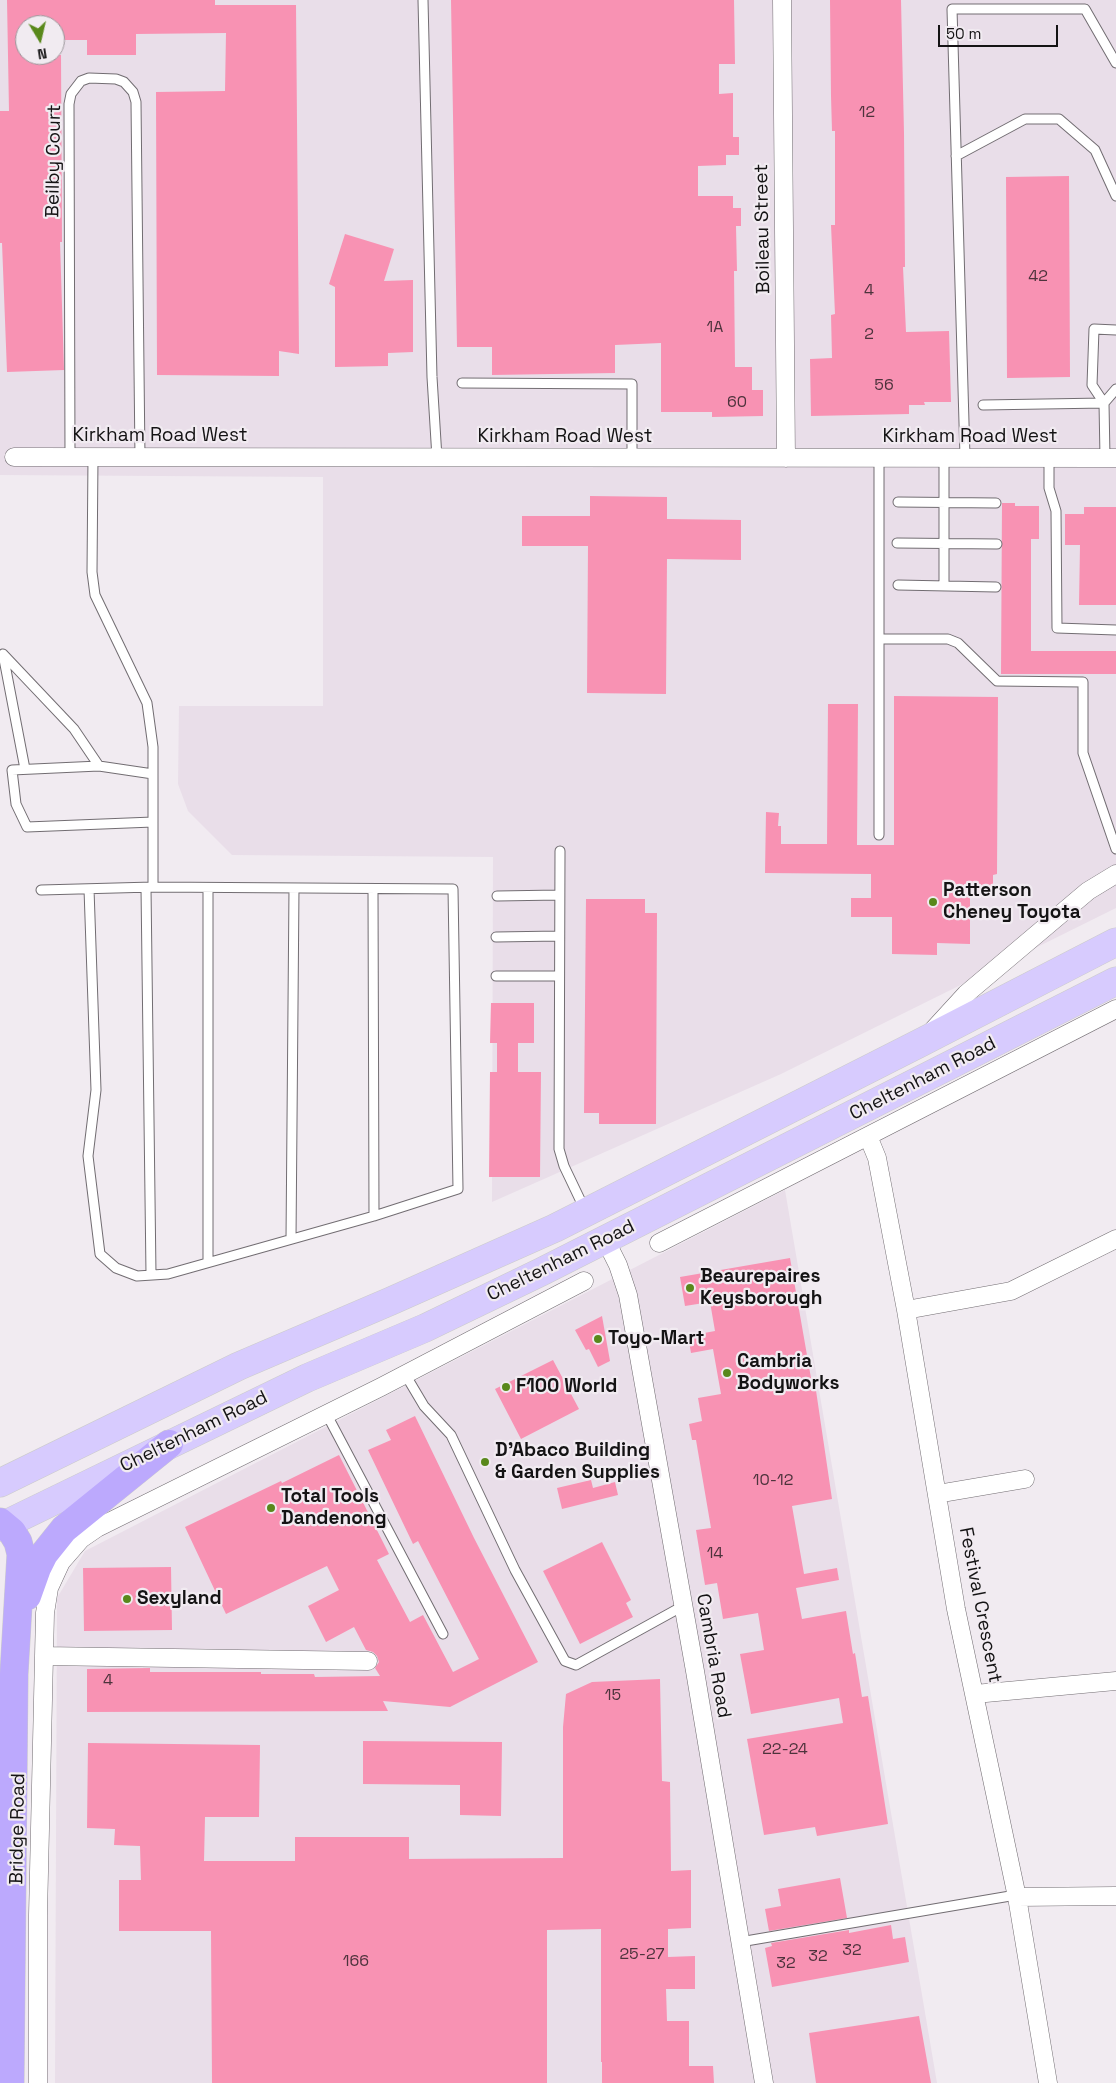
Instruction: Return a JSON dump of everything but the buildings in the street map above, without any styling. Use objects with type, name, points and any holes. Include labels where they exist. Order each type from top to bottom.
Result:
[{"type":"highway","points":[[14,1674],[27,1596],[36,1568],[44,1554],[64,1529],[169,1444]]},
{"type":"highway","points":[[1,1525],[12,1532],[18,1542],[21,1554],[14,1674],[10,2083]]},
{"type":"main road","name":"Cheltenham Road","points":[[0,1483],[239,1366],[392,1301],[555,1228],[920,1044],[1116,942]]},
{"type":"main road","name":"Cheltenham Road","points":[[1,1525],[307,1378],[425,1328],[541,1272],[1116,981]]},
{"type":"main road","points":[[586,1212],[605,1240]]},
{"type":"street","name":"Boileau Street","points":[[782,0],[786,458]]},
{"type":"street","name":"Kirkham Road West","points":[[14,457],[1111,458]]},
{"type":"street","name":"Cheltenham Road","points":[[920,1044],[966,994],[1088,892],[1116,874]]},
{"type":"street","name":"Cheltenham Road","points":[[659,1243],[1116,1009]]},
{"type":"street","name":"Festival Crescent","points":[[868,1136],[878,1163],[906,1310],[956,1609],[1016,1896],[1048,2083]]},
{"type":"street","points":[[700,1192],[713,1196],[724,1205],[730,1206]]},
{"type":"street","points":[[906,1310],[1011,1291],[1116,1239]]},
{"type":"street","name":"Cambria Road","points":[[605,1240],[618,1265],[628,1295],[764,2083]]},
{"type":"street","points":[[527,1311],[541,1272]]},
{"type":"street","name":"Cheltenham Road","points":[[53,1576],[68,1552],[81,1539],[97,1528],[405,1374],[584,1281]]},
{"type":"street","points":[[937,1494],[1025,1479]]},
{"type":"street","points":[[105,1494],[151,1501]]},
{"type":"street","name":"Bridge Road","points":[[38,2083],[38,1915],[44,1656],[46,1602],[53,1576]]},
{"type":"street","points":[[44,1656],[368,1661]]},
{"type":"street","points":[[975,1694],[1116,1681]]},
{"type":"street","points":[[1016,1896],[1116,1896]]},
{"type":"lane","points":[[423,0],[432,377],[437,458]]},
{"type":"lane","points":[[965,457],[952,9],[1085,9],[1116,63]]},
{"type":"lane","name":"Beilby Court","points":[[70,457],[68,104],[71,94],[81,81],[89,78],[116,79],[124,82],[133,92],[136,102],[140,458]]},
{"type":"lane","points":[[956,156],[1025,119],[1059,119],[1096,150],[1116,196]]},
{"type":"lane","points":[[1111,458],[1104,403],[1092,385],[1094,329],[1116,330]]},
{"type":"lane","points":[[462,383],[632,384],[632,458]]},
{"type":"lane","points":[[983,405],[1104,403],[1116,389]]},
{"type":"lane","points":[[93,458],[92,572],[95,596],[147,703],[153,747],[153,822],[150,888],[151,1274]]},
{"type":"lane","points":[[879,458],[879,835]]},
{"type":"lane","points":[[944,458],[944,586]]},
{"type":"lane","points":[[1049,458],[1049,488],[1056,511],[1057,628],[1116,630]]},
{"type":"lane","points":[[898,502],[996,503]]},
{"type":"lane","points":[[897,543],[997,544]]},
{"type":"lane","points":[[898,585],[996,587]]},
{"type":"lane","points":[[879,639],[953,641],[958,643],[997,681],[1083,682],[1083,753],[1116,849]]},
{"type":"lane","points":[[25,769],[3,654],[74,729],[99,766]]},
{"type":"lane","points":[[153,774],[99,766],[12,770],[16,804],[27,827],[153,822]]},
{"type":"lane","points":[[560,851],[559,1152],[586,1212]]},
{"type":"lane","points":[[41,890],[89,889],[150,888],[453,889],[458,1189],[374,1216],[208,1261],[168,1274],[138,1276],[116,1268],[100,1254],[88,1156],[96,1090],[89,889]]},
{"type":"lane","points":[[208,888],[208,1261]]},
{"type":"lane","points":[[291,1239],[294,888]]},
{"type":"lane","points":[[372,889],[374,1216]]},
{"type":"lane","points":[[497,896],[560,895]]},
{"type":"lane","points":[[496,937],[559,936]]},
{"type":"lane","points":[[496,976],[559,976]]},
{"type":"lane","points":[[405,1374],[424,1406],[451,1435],[515,1570],[565,1661],[576,1665],[683,1606]]},
{"type":"lane","points":[[326,1413],[443,1634]]},
{"type":"lane","points":[[740,1942],[1016,1896]]},
{"type":"shaded area","points":[[0,0],[1116,0],[1116,908],[781,1074],[492,1202],[493,857],[232,855],[188,811],[178,784],[179,706],[323,706],[323,477],[0,475]]},
{"type":"shaded area","points":[[785,1190],[937,2083],[55,2083],[57,1598],[85,1551]]},
{"type":"place","name":"Patterson Cheney Toyota","points":[[933,902]]},
{"type":"place","name":"Beaurepaires Keysborough","points":[[690,1288]]},
{"type":"place","name":"Toyo-Mart","points":[[598,1339]]},
{"type":"place","name":"Cambria Bodyworks","points":[[727,1373]]},
{"type":"place","name":"F100 World","points":[[506,1387]]},
{"type":"place","name":"D'Abaco Building & Garden Supplies","points":[[485,1462]]},
{"type":"place","name":"Total Tools Dandenong","points":[[271,1508]]},
{"type":"place","name":"Sexyland","points":[[127,1599]]}]
